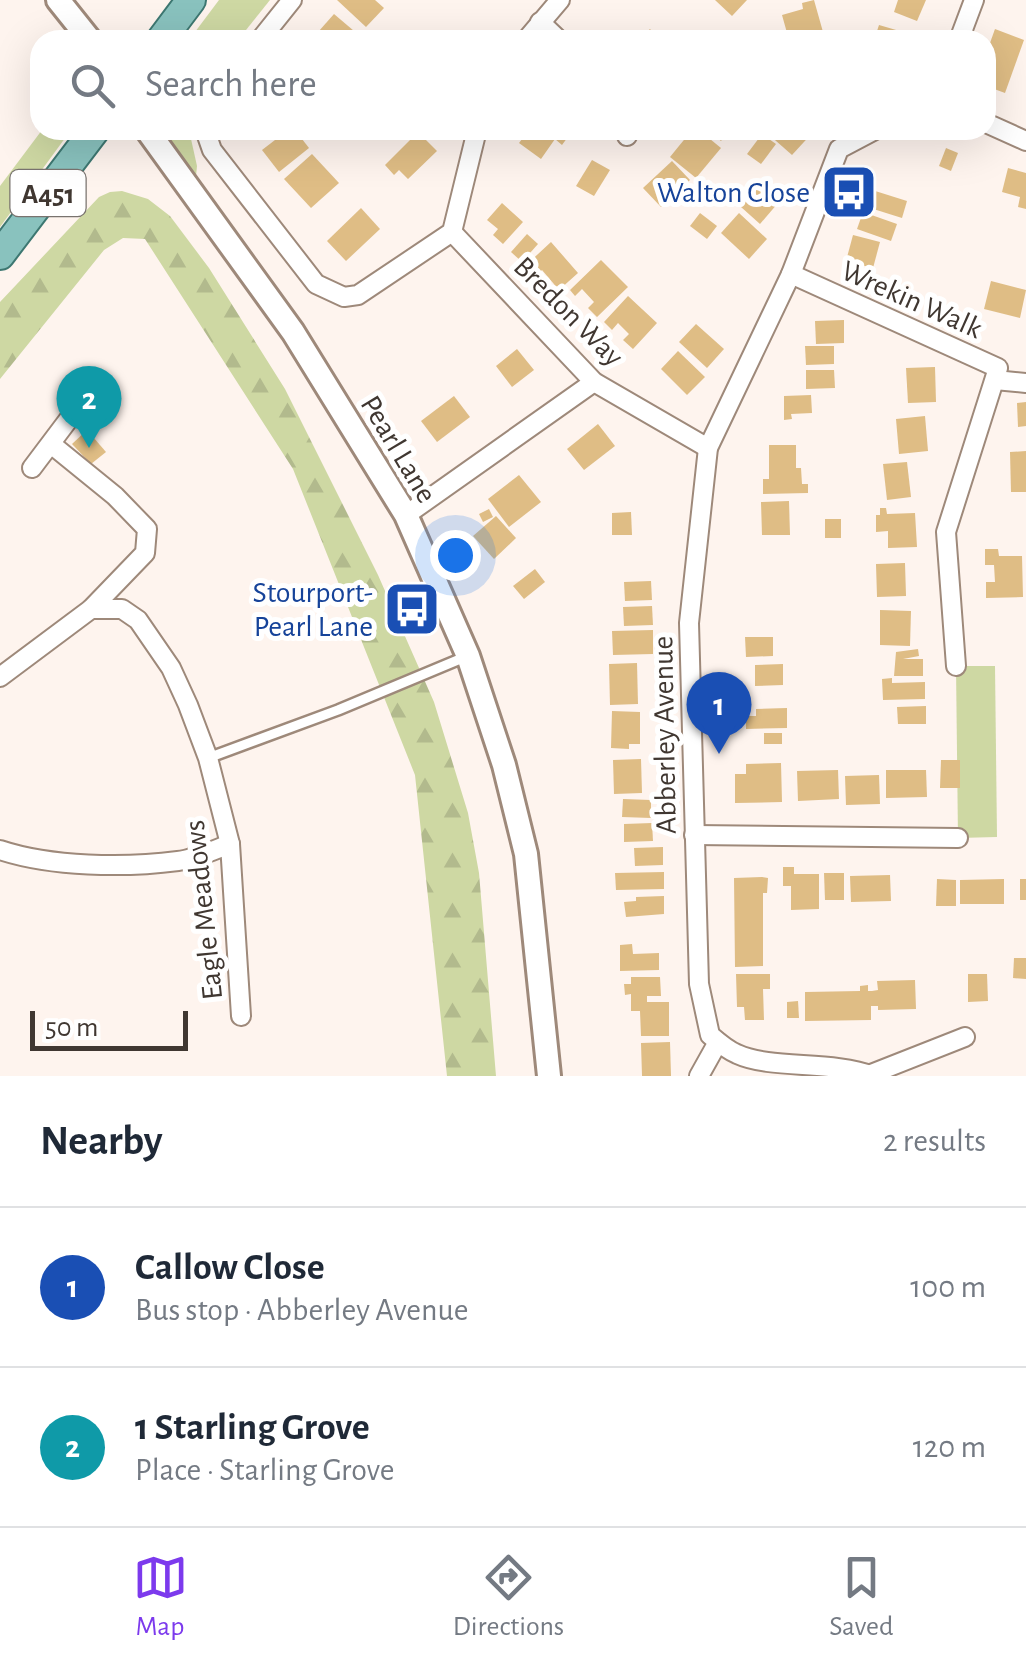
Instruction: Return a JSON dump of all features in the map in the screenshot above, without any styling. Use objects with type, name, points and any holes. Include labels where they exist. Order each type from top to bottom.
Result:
[{"type":"main road","points":[[58,0],[82,30]]},
{"type":"main road","points":[[168,30],[191,0]]},
{"type":"main road","name":"A451","points":[[0,255],[87,140]]},
{"type":"main road","name":"Pearl Lane","points":[[154,140],[293,332],[406,515],[468,656],[504,765],[526,854],[549,1076]]},
{"type":"street","points":[[268,30],[292,0]]},
{"type":"street","points":[[534,30],[560,0]]},
{"type":"street","points":[[963,30],[974,0]]},
{"type":"street","points":[[540,22],[548,30]]},
{"type":"street","points":[[996,127],[1026,140]]},
{"type":"street","points":[[208,140],[212,150],[300,266],[316,284],[344,297],[358,296],[452,232],[475,140]]},
{"type":"street","name":"Abberley Avenue","points":[[718,1042],[710,1035],[698,984],[689,624],[708,448],[791,274],[839,150],[857,140]]},
{"type":"street","name":"Bredon Way","points":[[452,232],[594,382],[708,448]]},
{"type":"street","name":"Wrekin Walk","points":[[791,274],[998,368],[946,532],[956,666]]},
{"type":"street","name":"Wrekin Walk","points":[[994,380],[1026,383]]},
{"type":"street","points":[[406,515],[434,499],[594,382]]},
{"type":"street","points":[[32,468],[93,387]]},
{"type":"street","points":[[0,677],[91,609],[145,552],[147,529],[115,496],[51,444]]},
{"type":"street","name":"Eagle Meadows","points":[[91,609],[122,610],[138,620],[171,668],[208,758],[230,844],[241,1016]]},
{"type":"street","points":[[694,835],[958,838]]},
{"type":"street","points":[[0,850],[66,864],[180,861],[230,844]]},
{"type":"street","points":[[699,1076],[718,1042],[737,1054],[759,1060],[818,1064],[872,1075],[965,1038]]},
{"type":"lane","points":[[208,758],[468,656]]},
{"type":"green space","points":[[219,0],[270,0],[246,30],[196,30]]},
{"type":"green space","points":[[34,140],[64,140],[0,227],[0,186]]},
{"type":"green space","points":[[169,140],[191,140],[196,176]]},
{"type":"green space","points":[[122,191],[148,199],[170,216],[209,268],[285,389],[378,575],[434,702],[468,813],[479,873],[496,1076],[447,1076],[415,775],[293,469],[145,239],[123,238],[104,250],[0,379],[0,302],[99,197]]},
{"type":"green space","points":[[956,666],[995,666],[997,837],[958,838]]},
{"type":"building","points":[[337,0],[375,0],[384,8],[366,27]]},
{"type":"building","points":[[715,0],[747,0],[732,16]]},
{"type":"building","points":[[814,0],[822,30],[786,30],[782,15],[803,9],[802,3]]},
{"type":"building","points":[[898,0],[926,0],[917,21],[894,12]]},
{"type":"building","points":[[334,14],[353,30],[320,30]]},
{"type":"building","points":[[995,30],[1024,40],[1005,93],[996,90]]},
{"type":"building","points":[[275,140],[303,140],[309,148],[279,172],[262,150]]},
{"type":"building","points":[[410,140],[426,140],[437,151],[408,179],[399,170],[394,175],[385,165]]},
{"type":"building","points":[[521,140],[554,140],[541,159],[519,143]]},
{"type":"building","points":[[684,140],[711,140],[721,148],[696,178],[670,157]]},
{"type":"building","points":[[758,140],[776,144],[761,164],[747,154]]},
{"type":"building","points":[[775,140],[806,140],[792,155]]},
{"type":"building","points":[[946,148],[958,153],[951,171],[939,166]]},
{"type":"building","points":[[312,154],[339,183],[311,208],[284,179]]},
{"type":"building","points":[[592,160],[610,170],[594,196],[576,186]]},
{"type":"building","points":[[672,161],[690,180],[661,207],[643,188]]},
{"type":"building","points":[[1008,168],[1026,173],[1026,209],[1018,207],[1020,197],[1002,192]]},
{"type":"building","points":[[765,180],[784,196],[760,224],[741,207]]},
{"type":"building","points":[[872,190],[907,201],[902,218],[867,207]]},
{"type":"building","points":[[502,203],[523,222],[503,244],[493,235],[498,229],[487,220]]},
{"type":"building","points":[[361,208],[380,229],[346,261],[327,241]]},
{"type":"building","points":[[863,212],[897,224],[891,241],[857,229]]},
{"type":"building","points":[[700,213],[717,226],[707,239],[690,226]]},
{"type":"building","points":[[739,213],[767,239],[749,259],[721,233]]},
{"type":"building","points":[[527,234],[538,244],[522,262],[511,252]]},
{"type":"building","points":[[853,235],[880,242],[873,268],[846,261]]},
{"type":"building","points":[[551,242],[578,273],[559,290],[542,270],[533,278],[524,267]]},
{"type":"building","points":[[601,260],[628,287],[597,317],[588,308],[594,302],[582,289],[575,296],[570,290]]},
{"type":"building","points":[[991,281],[1026,290],[1020,318],[984,309]]},
{"type":"building","points":[[628,296],[657,323],[633,349],[623,340],[629,334],[618,323],[612,330],[604,322]]},
{"type":"building","points":[[844,320],[844,343],[816,344],[815,321]]},
{"type":"building","points":[[696,324],[724,349],[707,368],[679,342]]},
{"type":"building","points":[[805,346],[834,346],[834,364],[806,365]]},
{"type":"building","points":[[517,349],[534,370],[512,387],[496,366]]},
{"type":"building","points":[[678,351],[705,377],[687,395],[661,369]]},
{"type":"building","points":[[935,367],[936,402],[908,403],[906,368]]},
{"type":"building","points":[[806,370],[834,370],[835,388],[806,389]]},
{"type":"building","points":[[811,395],[812,413],[791,414],[792,419],[784,420],[784,396]]},
{"type":"building","points":[[454,396],[470,417],[437,442],[421,421]]},
{"type":"building","points":[[1026,402],[1026,426],[1018,427],[1017,403]]},
{"type":"building","points":[[925,416],[928,451],[899,454],[896,419]]},
{"type":"building","points":[[598,424],[615,446],[584,470],[567,449]]},
{"type":"building","points":[[87,430],[106,452],[91,464],[72,444]]},
{"type":"building","points":[[769,445],[796,445],[796,468],[801,468],[802,484],[808,484],[808,493],[763,494],[763,479],[769,479]]},
{"type":"building","points":[[1026,451],[1026,492],[1011,492],[1010,452]]},
{"type":"building","points":[[907,462],[911,497],[887,500],[883,464]]},
{"type":"building","points":[[519,475],[541,502],[509,527],[488,499]]},
{"type":"building","points":[[789,501],[790,535],[762,535],[761,502]]},
{"type":"building","points":[[880,508],[886,508],[887,514],[915,513],[917,547],[888,548],[888,531],[876,532]]},
{"type":"building","points":[[489,509],[493,517],[483,522],[479,514]]},
{"type":"building","points":[[631,512],[632,535],[612,535],[612,513]]},
{"type":"building","points":[[496,516],[516,538],[494,559],[473,536]]},
{"type":"building","points":[[825,519],[841,519],[841,538],[825,538]]},
{"type":"building","points":[[985,549],[998,549],[999,556],[1022,556],[1023,597],[986,598],[986,582],[995,582],[994,565],[985,565]]},
{"type":"building","points":[[905,563],[906,596],[877,597],[876,564]]},
{"type":"building","points":[[535,569],[545,582],[524,599],[513,586]]},
{"type":"building","points":[[651,581],[652,600],[625,601],[624,582]]},
{"type":"building","points":[[652,606],[653,625],[624,626],[623,607]]},
{"type":"building","points":[[880,610],[911,611],[910,646],[880,645]]},
{"type":"building","points":[[653,630],[653,654],[613,655],[612,631]]},
{"type":"building","points":[[745,637],[773,637],[773,656],[746,657]]},
{"type":"building","points":[[918,649],[919,656],[903,659],[923,659],[923,676],[894,676],[896,652]]},
{"type":"building","points":[[637,663],[638,704],[610,705],[609,664]]},
{"type":"building","points":[[783,664],[783,685],[755,686],[755,665]]},
{"type":"building","points":[[892,678],[892,683],[925,682],[925,699],[883,700],[882,679]]},
{"type":"building","points":[[926,706],[926,724],[898,724],[897,707]]},
{"type":"building","points":[[787,708],[787,728],[746,729],[746,716],[756,716],[756,709]]},
{"type":"building","points":[[612,711],[640,712],[640,744],[629,744],[629,749],[611,748]]},
{"type":"building","points":[[764,733],[782,733],[782,744],[764,744]]},
{"type":"building","points":[[641,759],[642,793],[614,794],[613,760]]},
{"type":"building","points":[[941,760],[960,760],[960,788],[940,788]]},
{"type":"building","points":[[781,763],[782,802],[735,803],[735,774],[746,774],[746,764]]},
{"type":"building","points":[[838,770],[839,799],[798,801],[797,771]]},
{"type":"building","points":[[886,770],[926,770],[927,797],[886,798]]},
{"type":"building","points":[[879,775],[880,804],[846,805],[845,776]]},
{"type":"building","points":[[623,799],[651,800],[651,818],[622,817]]},
{"type":"building","points":[[652,823],[653,841],[624,842],[624,824]]},
{"type":"building","points":[[663,847],[663,865],[635,866],[634,848]]},
{"type":"building","points":[[783,867],[794,867],[794,874],[819,874],[819,909],[791,910],[791,886],[783,886]]},
{"type":"building","points":[[664,872],[664,889],[616,890],[615,873]]},
{"type":"building","points":[[824,873],[844,873],[844,900],[825,900]]},
{"type":"building","points":[[890,875],[891,901],[851,902],[850,876]]},
{"type":"building","points":[[734,878],[768,878],[767,893],[763,893],[763,966],[735,967]]},
{"type":"building","points":[[937,879],[956,880],[956,906],[936,906]]},
{"type":"building","points":[[1004,879],[1004,904],[960,904],[960,880]]},
{"type":"building","points":[[1020,879],[1026,879],[1026,900],[1020,900]]},
{"type":"building","points":[[664,896],[664,914],[626,917],[624,902],[636,901],[636,897]]},
{"type":"building","points":[[632,944],[633,954],[659,953],[659,970],[620,971],[620,945]]},
{"type":"building","points":[[1014,958],[1026,958],[1026,979],[1013,978]]},
{"type":"building","points":[[736,974],[770,974],[770,989],[763,989],[764,1020],[745,1020],[744,1007],[737,1007]]},
{"type":"building","points":[[968,974],[987,974],[988,1001],[968,1002]]},
{"type":"building","points":[[631,977],[660,977],[661,996],[647,996],[647,1002],[669,1002],[669,1036],[641,1036],[640,1011],[631,1011],[631,994],[625,995],[624,984],[631,984]]},
{"type":"building","points":[[915,980],[916,1009],[878,1010],[878,1006],[871,1006],[871,1020],[805,1021],[805,992],[860,991],[860,986],[868,985],[868,991],[872,991],[878,990],[877,981]]},
{"type":"building","points":[[798,1001],[799,1018],[787,1018],[787,1002]]},
{"type":"building","points":[[670,1042],[671,1076],[642,1076],[641,1043]]},
{"type":"place","name":"Walton Close","points":[[849,192]]},
{"type":"place","name":"1 Starling Grove","points":[[89,448]]},
{"type":"place","name":"Stourport- Pearl Lane","points":[[412,609]]},
{"type":"place","name":"Callow Close","points":[[719,754]]}]
